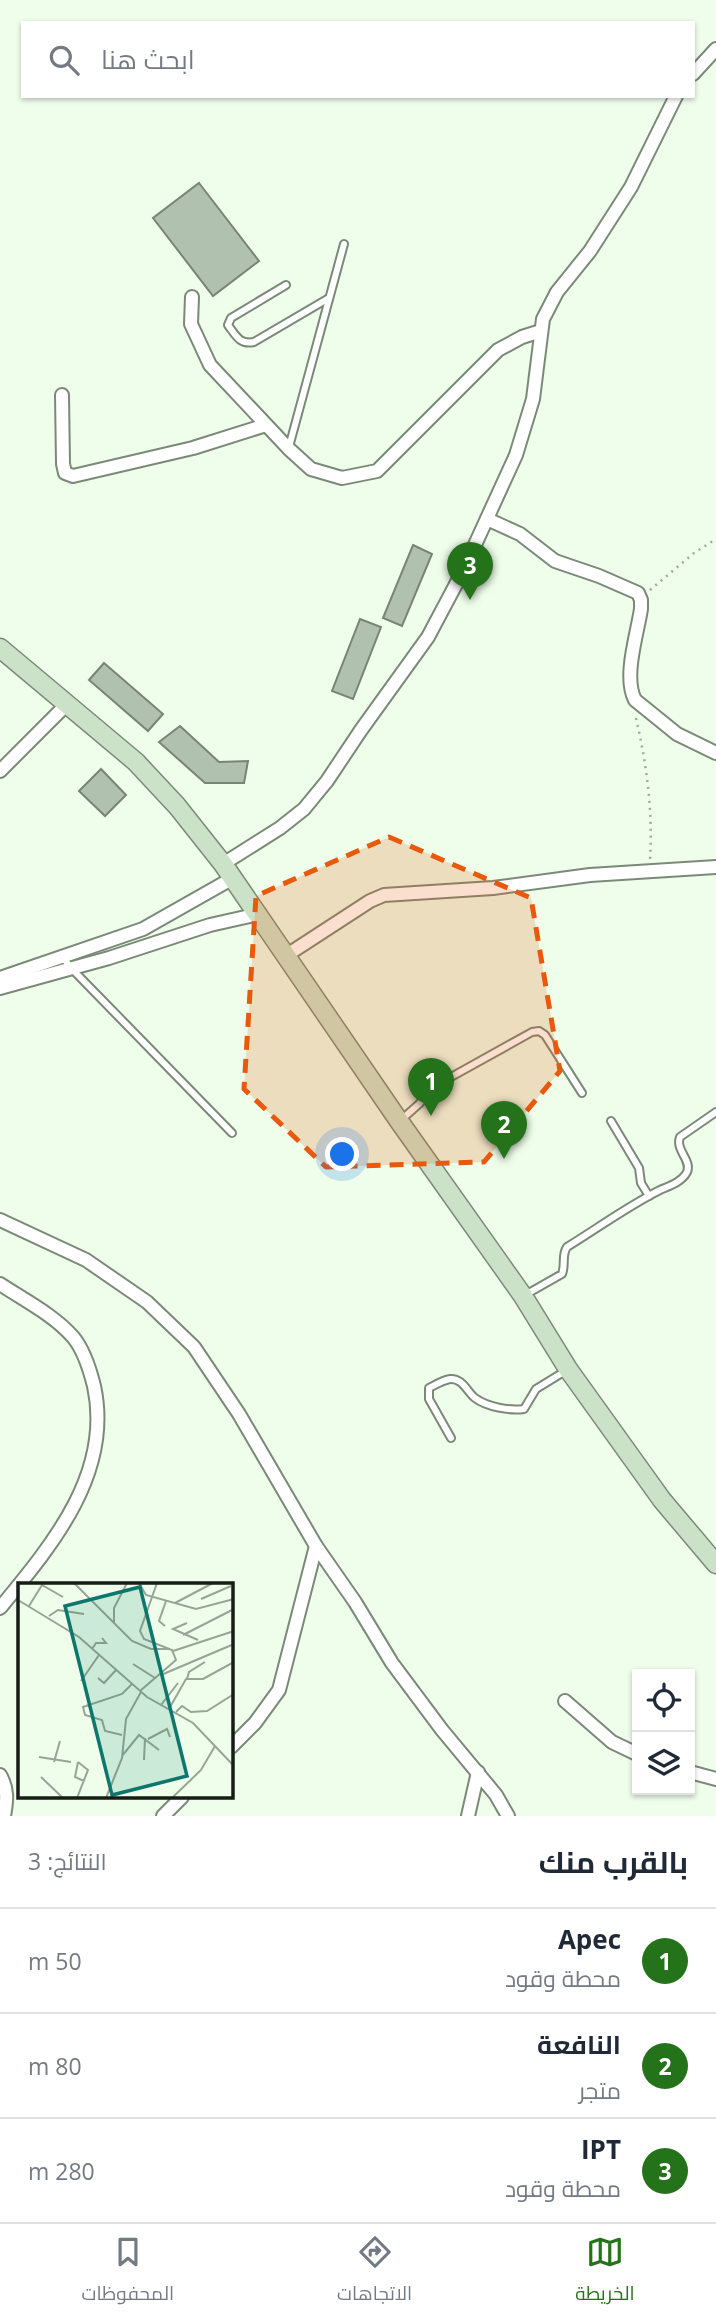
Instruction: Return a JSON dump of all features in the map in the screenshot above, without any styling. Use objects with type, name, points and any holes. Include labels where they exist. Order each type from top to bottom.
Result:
[{"type":"main road","points":[[2,653],[145,771],[177,806],[228,871],[523,1296],[568,1369],[662,1500],[716,1564]]},
{"type":"street","points":[[695,72],[716,48]]},
{"type":"street","points":[[3,979],[143,929],[228,871],[304,808],[327,782],[444,610],[487,519],[527,422],[537,380],[543,319],[557,292],[590,251],[631,187],[675,98]]},
{"type":"street","points":[[192,297],[191,324],[210,365],[311,470],[342,478],[377,471],[498,351],[522,337],[541,331]]},
{"type":"street","points":[[62,395],[63,464],[65,473],[73,477],[193,448],[266,425]]},
{"type":"street","points":[[487,519],[520,534],[555,561],[599,576],[639,596],[641,609],[629,678],[631,693],[635,701],[677,734],[716,753]]},
{"type":"street","points":[[0,771],[67,704]]},
{"type":"street","points":[[287,955],[370,901],[384,895],[448,892],[590,875],[716,867]]},
{"type":"street","points":[[3,979],[71,968],[210,925],[259,914]]},
{"type":"street","points":[[104,943],[109,958]]},
{"type":"street","points":[[0,1220],[86,1260],[129,1288],[194,1347],[239,1414],[316,1546],[414,1693],[496,1795],[508,1816]]},
{"type":"street","points":[[0,1284],[72,1336],[93,1380],[99,1421],[97,1444],[90,1471],[69,1517],[20,1583]]},
{"type":"street","points":[[233,1745],[255,1723],[279,1690],[316,1546]]},
{"type":"street","points":[[0,1608],[18,1586]]},
{"type":"street","points":[[565,1701],[612,1742],[632,1752]]},
{"type":"street","points":[[468,1816],[478,1772]]},
{"type":"street","points":[[695,1773],[716,1779]]},
{"type":"street","points":[[0,1775],[7,1795],[4,1816]]},
{"type":"street","points":[[163,1816],[181,1798]]},
{"type":"lane","points":[[289,449],[344,244]]},
{"type":"lane","points":[[286,285],[231,318],[228,325],[238,340],[254,342],[329,298]]},
{"type":"lane","points":[[62,956],[232,1133]]},
{"type":"lane","points":[[399,1121],[419,1104],[433,1087],[532,1032],[539,1031],[545,1035],[582,1093]]},
{"type":"lane","points":[[523,1296],[562,1274],[567,1247],[680,1180],[687,1171],[687,1166],[678,1146],[680,1137],[716,1112]]},
{"type":"lane","points":[[611,1121],[639,1168],[641,1183],[649,1196]]},
{"type":"lane","points":[[451,1437],[429,1399],[429,1388],[449,1379],[457,1380],[472,1397],[481,1402],[524,1409],[536,1390],[568,1369]]},
{"type":"path","points":[[639,596],[655,587],[694,553],[716,539]]},
{"type":"path","points":[[635,701],[652,825],[649,871]]},
{"type":"highlighted area","points":[[389,837],[531,898],[560,1071],[484,1162],[326,1167],[244,1089],[256,896]]},
{"type":"building","points":[[199,183],[259,261],[213,296],[153,218]]},
{"type":"building","points":[[413,545],[432,554],[402,626],[383,618]]},
{"type":"building","points":[[360,619],[381,627],[353,699],[332,691]]},
{"type":"building","points":[[104,663],[163,714],[148,731],[89,680]]},
{"type":"building","points":[[180,726],[219,762],[248,761],[244,783],[205,783],[159,742]]},
{"type":"building","points":[[101,769],[126,795],[105,816],[79,791]]},
{"type":"place","name":"IPT","points":[[470,600]]},
{"type":"place","name":"Apec","points":[[431,1116]]},
{"type":"place","name":"النافعة","points":[[504,1159]]}]
